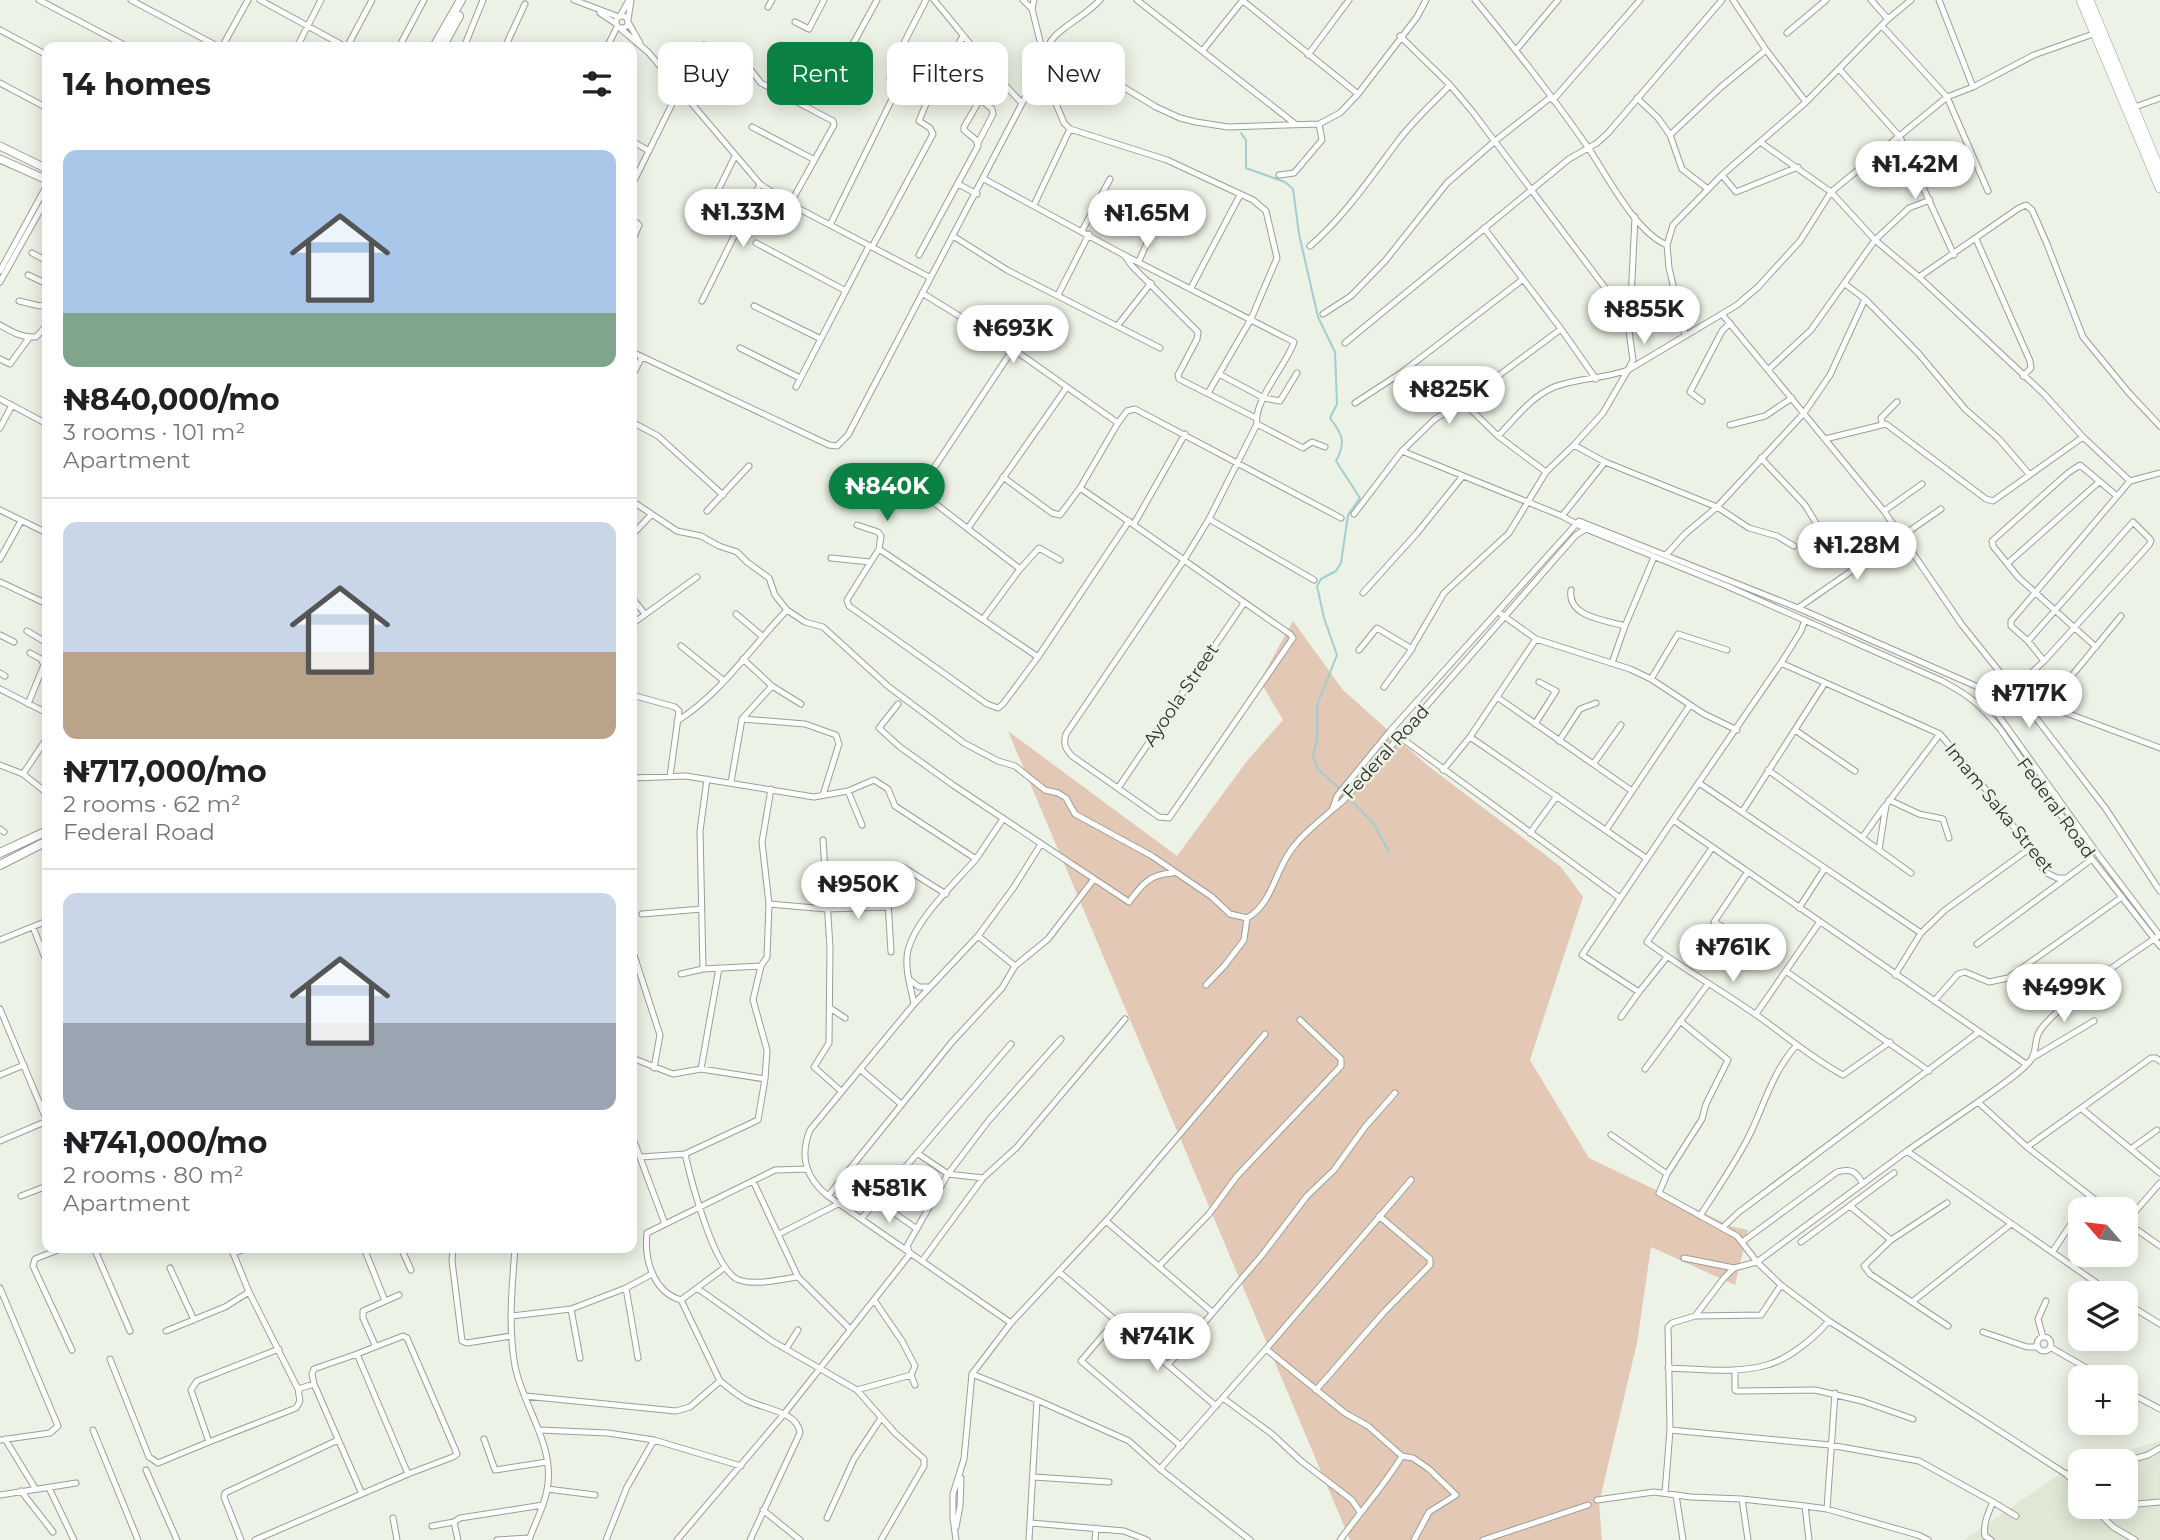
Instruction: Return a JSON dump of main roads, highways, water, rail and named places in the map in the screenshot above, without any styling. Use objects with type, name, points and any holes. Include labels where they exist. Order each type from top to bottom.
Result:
[{"type":"main road","points":[[437,42],[463,0]]},
{"type":"main road","points":[[444,42],[463,0]]},
{"type":"main road","points":[[2081,0],[2160,188]]},
{"type":"main road","points":[[2089,0],[2160,171]]},
{"type":"main road","points":[[0,853],[42,833]]},
{"type":"main road","points":[[0,865],[42,844]]},
{"type":"waterway","points":[[1241,133],[1246,140],[1246,168],[1285,182],[1293,189],[1299,234],[1318,317],[1335,352],[1337,404],[1330,418],[1342,439],[1336,461],[1360,498],[1348,515],[1341,563],[1336,571],[1321,579],[1317,586],[1324,618],[1337,655],[1317,705],[1317,740],[1313,755],[1317,768],[1345,794]]},
{"type":"waterway","points":[[1349,798],[1374,824],[1389,852]]}]
